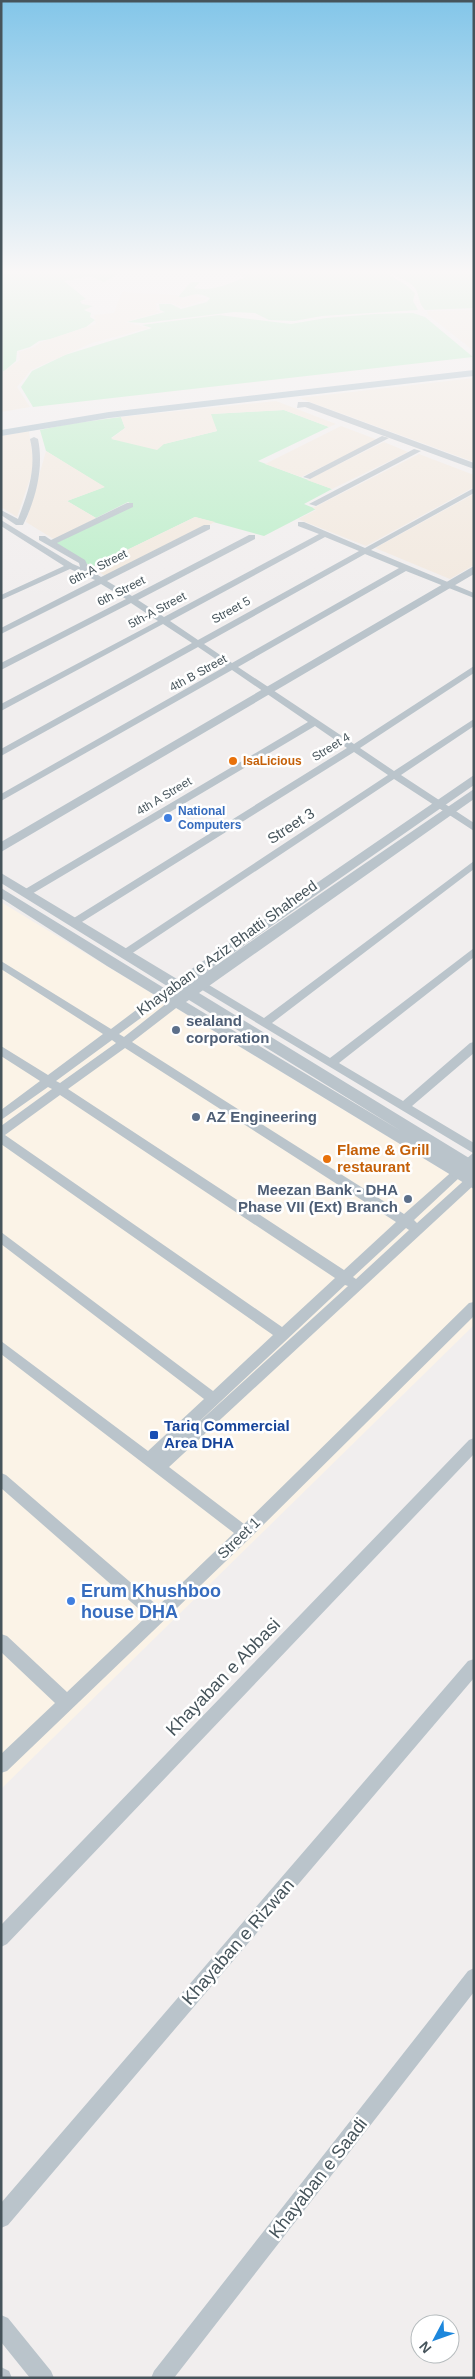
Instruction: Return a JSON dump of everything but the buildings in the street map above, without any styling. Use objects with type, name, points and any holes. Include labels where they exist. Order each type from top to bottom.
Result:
[{"type":"main road","points":[[1,423],[168,400],[330,382]]},
{"type":"main road","points":[[1,433],[109,415],[396,382]]},
{"type":"street","points":[[474,466],[306,404],[299,405],[474,471]]},
{"type":"street","points":[[307,478],[385,438]]},
{"type":"street","points":[[20,523],[37,466],[38,449],[34,439]]},
{"type":"street","points":[[314,504],[417,450]]},
{"type":"street","name":"Street 5","points":[[1,752],[474,490]]},
{"type":"street","points":[[51,543],[130,505]]},
{"type":"street","points":[[1,512],[82,562],[87,572]]},
{"type":"street","points":[[1,522],[70,566],[87,572],[131,599],[474,828]]},
{"type":"street","points":[[301,524],[474,596]]},
{"type":"street","name":"6th-A Street","points":[[1,631],[207,527]]},
{"type":"street","name":"5th-A Street","points":[[1,708],[325,534]]},
{"type":"street","name":"6th Street","points":[[1,666],[252,537]]},
{"type":"street","points":[[1,598],[70,566]]},
{"type":"street","name":"4th B Street","points":[[1,798],[405,568]]},
{"type":"street","points":[[1,848],[452,587],[474,569]]},
{"type":"street","points":[[452,587],[474,579]]},
{"type":"street","name":"Street 4","points":[[73,923],[355,747],[474,669]]},
{"type":"street","points":[[1,858],[272,692]]},
{"type":"street","name":"4th A Street","points":[[26,893],[316,721]]},
{"type":"street","name":"Street 3","points":[[124,954],[474,722]]},
{"type":"street","name":"Khayaban e Aziz Bhatti Shaheed","points":[[1,1132],[124,1043],[176,995],[200,984],[443,807],[474,779]]},
{"type":"street","name":"Khayaban e Aziz Bhatti Shaheed","points":[[1,1116],[111,1034],[176,995],[443,807],[474,793]]},
{"type":"street","points":[[265,1022],[474,864]]},
{"type":"street","points":[[1,877],[124,954],[176,995]]},
{"type":"street","points":[[1,892],[470,1172]]},
{"type":"street","points":[[331,1063],[474,951]]},
{"type":"street","points":[[1,964],[419,1230]]},
{"type":"street","points":[[200,984],[474,1148]]},
{"type":"street","points":[[404,1107],[474,1046]]},
{"type":"street","points":[[1,1050],[357,1286]]},
{"type":"street","points":[[1,1138],[282,1334]]},
{"type":"street","points":[[153,1464],[213,1398],[282,1334],[406,1221],[470,1172]]},
{"type":"street","points":[[153,1464],[419,1230],[470,1172]]},
{"type":"street","points":[[1,1237],[213,1398]]},
{"type":"street","name":"Street 1","points":[[1,1765],[245,1533],[474,1307]]},
{"type":"street","points":[[1,1346],[245,1533]]},
{"type":"street","name":"Khayaban e Abbasi","points":[[1,1938],[474,1444]]},
{"type":"street","points":[[1,1478],[158,1616]]},
{"type":"street","points":[[1,1641],[67,1702]]},
{"type":"street","name":"Khayaban e Rizwan","points":[[1,2218],[474,1666]]},
{"type":"street","name":"Khayaban e Saadi","points":[[160,2378],[474,1977]]},
{"type":"street","points":[[1,2325],[44,2378]]},
{"type":"shaded area","points":[[1,902],[474,1189],[474,1325],[1,1789]]},
{"type":"green space","points":[[24,382],[253,382],[33,407],[21,387]]},
{"type":"green space","points":[[284,410],[329,427],[258,461],[332,489],[304,504],[316,509],[264,536],[195,517],[92,567],[56,543],[133,505],[128,502],[96,518],[67,501],[104,487],[46,451],[40,430],[121,417],[125,428],[111,438],[164,444],[217,431],[210,414]]},
{"type":"sand","points":[[1,382],[21,382],[17,387],[30,407],[1,412]]},
{"type":"sand","points":[[439,382],[474,382],[474,462],[299,398]]},
{"type":"sand","points":[[276,401],[336,424],[329,427],[284,410],[211,414],[217,431],[164,444],[157,450],[111,439],[125,428],[121,417]]},
{"type":"sand","points":[[341,426],[378,440],[301,477],[265,464]]},
{"type":"sand","points":[[29,431],[34,467],[17,517],[1,507],[1,436]]},
{"type":"sand","points":[[384,442],[408,452],[332,489],[307,480]]},
{"type":"sand","points":[[46,451],[105,487],[67,501],[96,518],[55,540],[26,522]]},
{"type":"sand","points":[[419,454],[474,475],[474,487],[366,546],[298,519],[316,510],[313,508]]},
{"type":"sand","points":[[474,494],[474,565],[450,579],[375,548]]},
{"type":"sand","points":[[195,517],[215,522],[105,576],[92,567]]},
{"type":"place","name":"IsaLicious","points":[[233,761]]},
{"type":"place","name":"National Computers","points":[[168,818]]},
{"type":"place","name":"sealand corporation","points":[[176,1030]]},
{"type":"place","name":"AZ Engineering","points":[[196,1117]]},
{"type":"place","name":"Flame & Grill restaurant","points":[[327,1159]]},
{"type":"place","name":"Meezan Bank - DHA Phase VII (Ext) Branch","points":[[408,1199]]},
{"type":"place","name":"Tariq Commercial Area DHA","points":[[154,1435]]},
{"type":"place","name":"Erum Khushboo house DHA","points":[[71,1601]]}]
